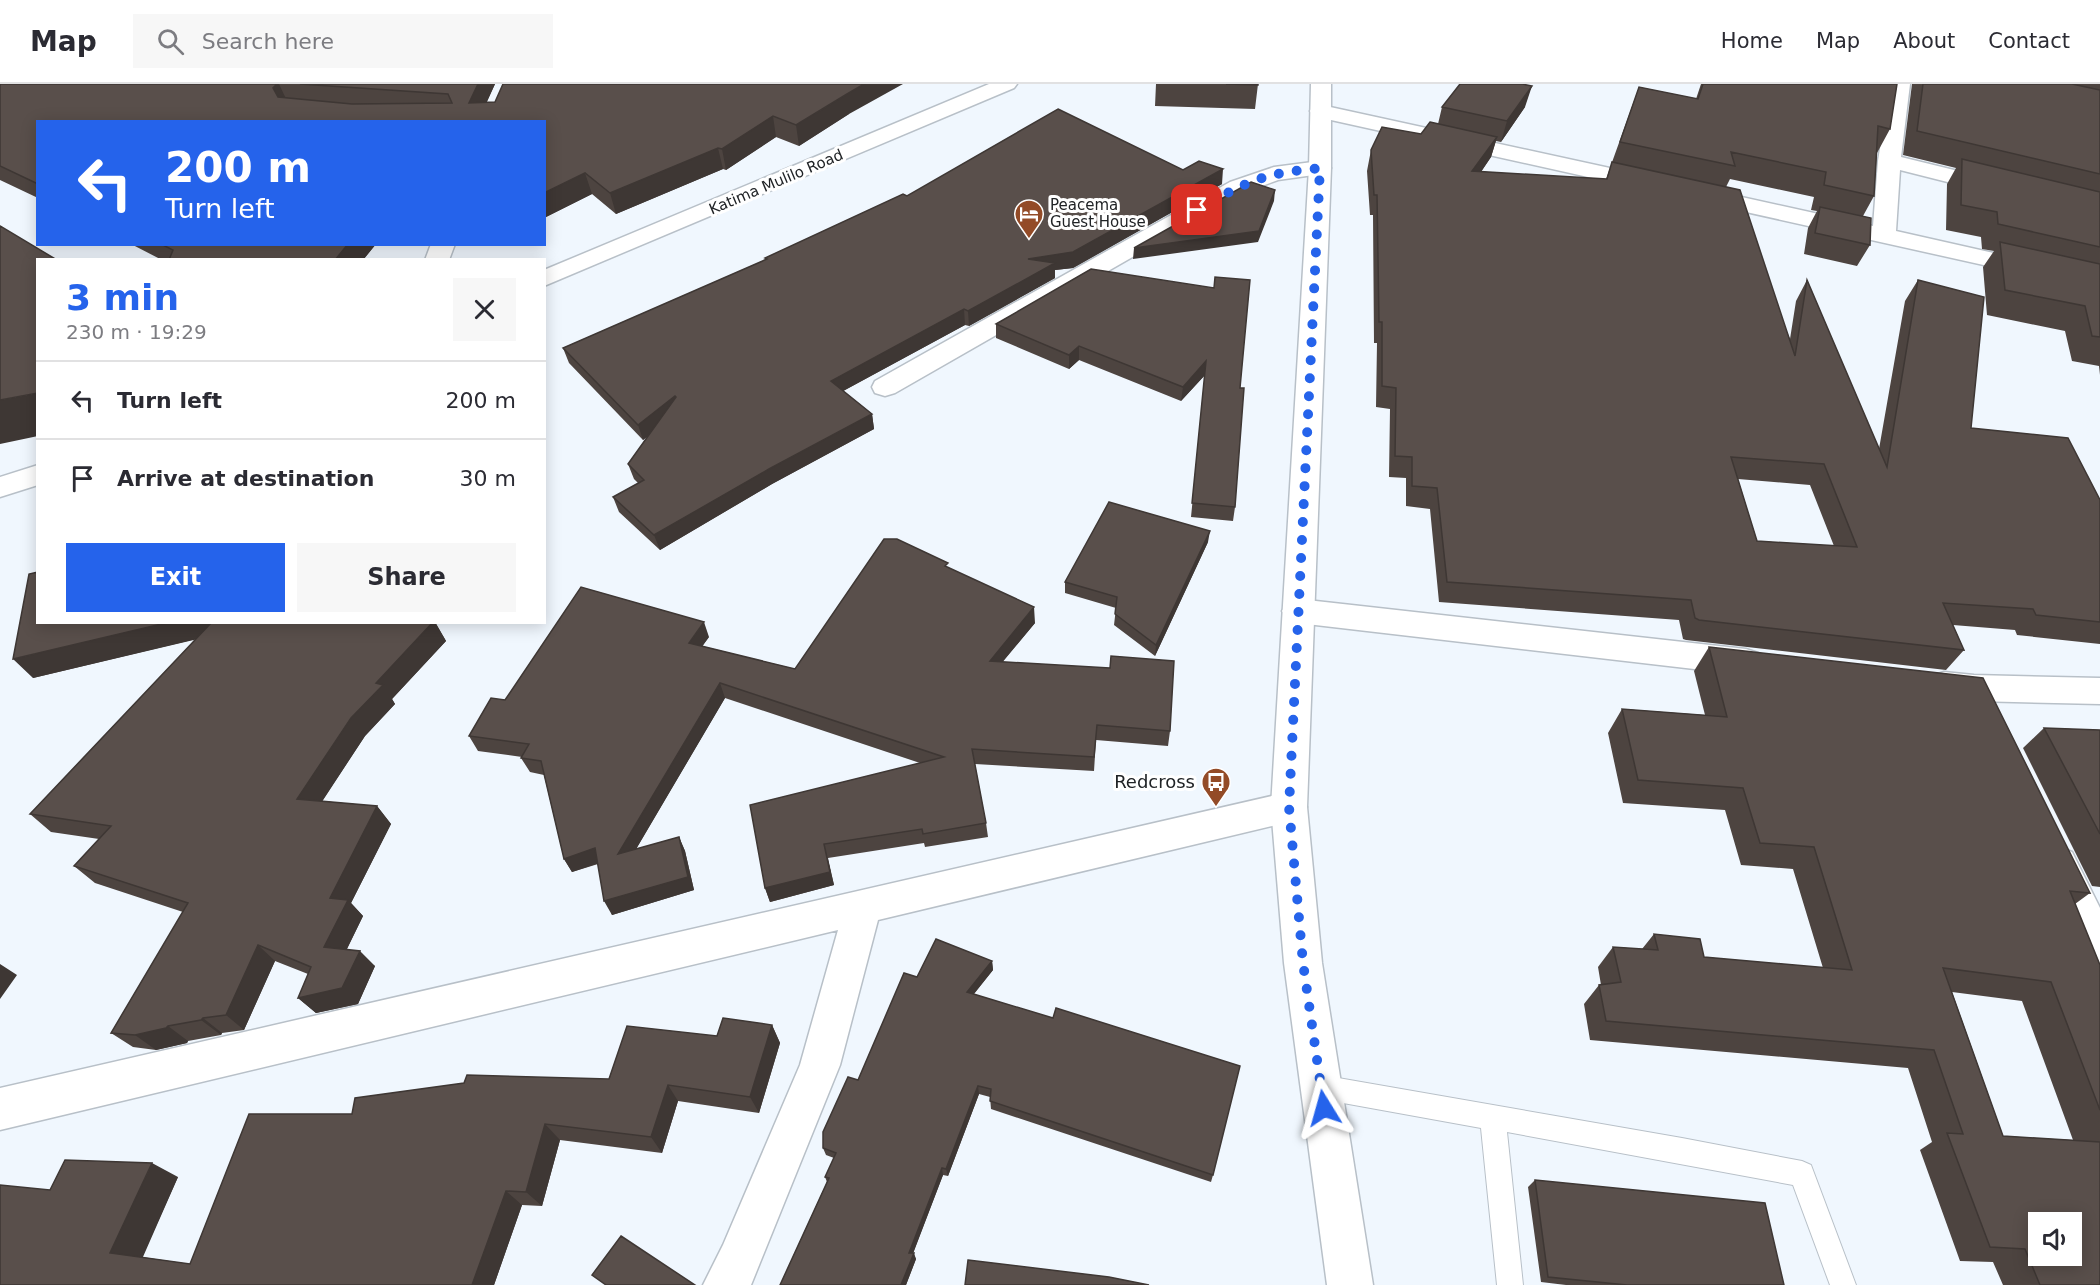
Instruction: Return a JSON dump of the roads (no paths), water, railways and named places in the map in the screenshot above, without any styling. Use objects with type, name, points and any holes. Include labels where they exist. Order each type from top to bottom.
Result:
[{"type":"street","name":"Katima Mulilo Road","points":[[546,278],[1007,84]]},
{"type":"street","points":[[1884,236],[1889,161],[1900,84]]},
{"type":"street","points":[[1350,1285],[1303,963],[1289,807],[1320,168],[1321,98],[1679,190],[2100,284]]},
{"type":"street","points":[[1889,161],[2011,190]]},
{"type":"street","points":[[885,387],[1239,187],[1274,174],[1320,168]]},
{"type":"street","points":[[1,489],[36,476]]},
{"type":"street","points":[[1298,611],[1772,665]]},
{"type":"street","points":[[1914,682],[1974,688],[2100,691]]},
{"type":"street","points":[[1974,688],[1989,721]]},
{"type":"street","points":[[0,1109],[1289,807]]},
{"type":"street","points":[[2047,839],[2100,947]]},
{"type":"street","points":[[726,1285],[739,1261],[820,1065],[863,906]]},
{"type":"lane","points":[[1321,1086],[1493,1119],[1689,1150],[1802,1174],[1842,1285]]},
{"type":"lane","points":[[1493,1119],[1510,1285]]},
{"type":"place","name":"Peacema Guest House","points":[[1029,240]]},
{"type":"place","name":"Redcross","points":[[1216,808]]}]
